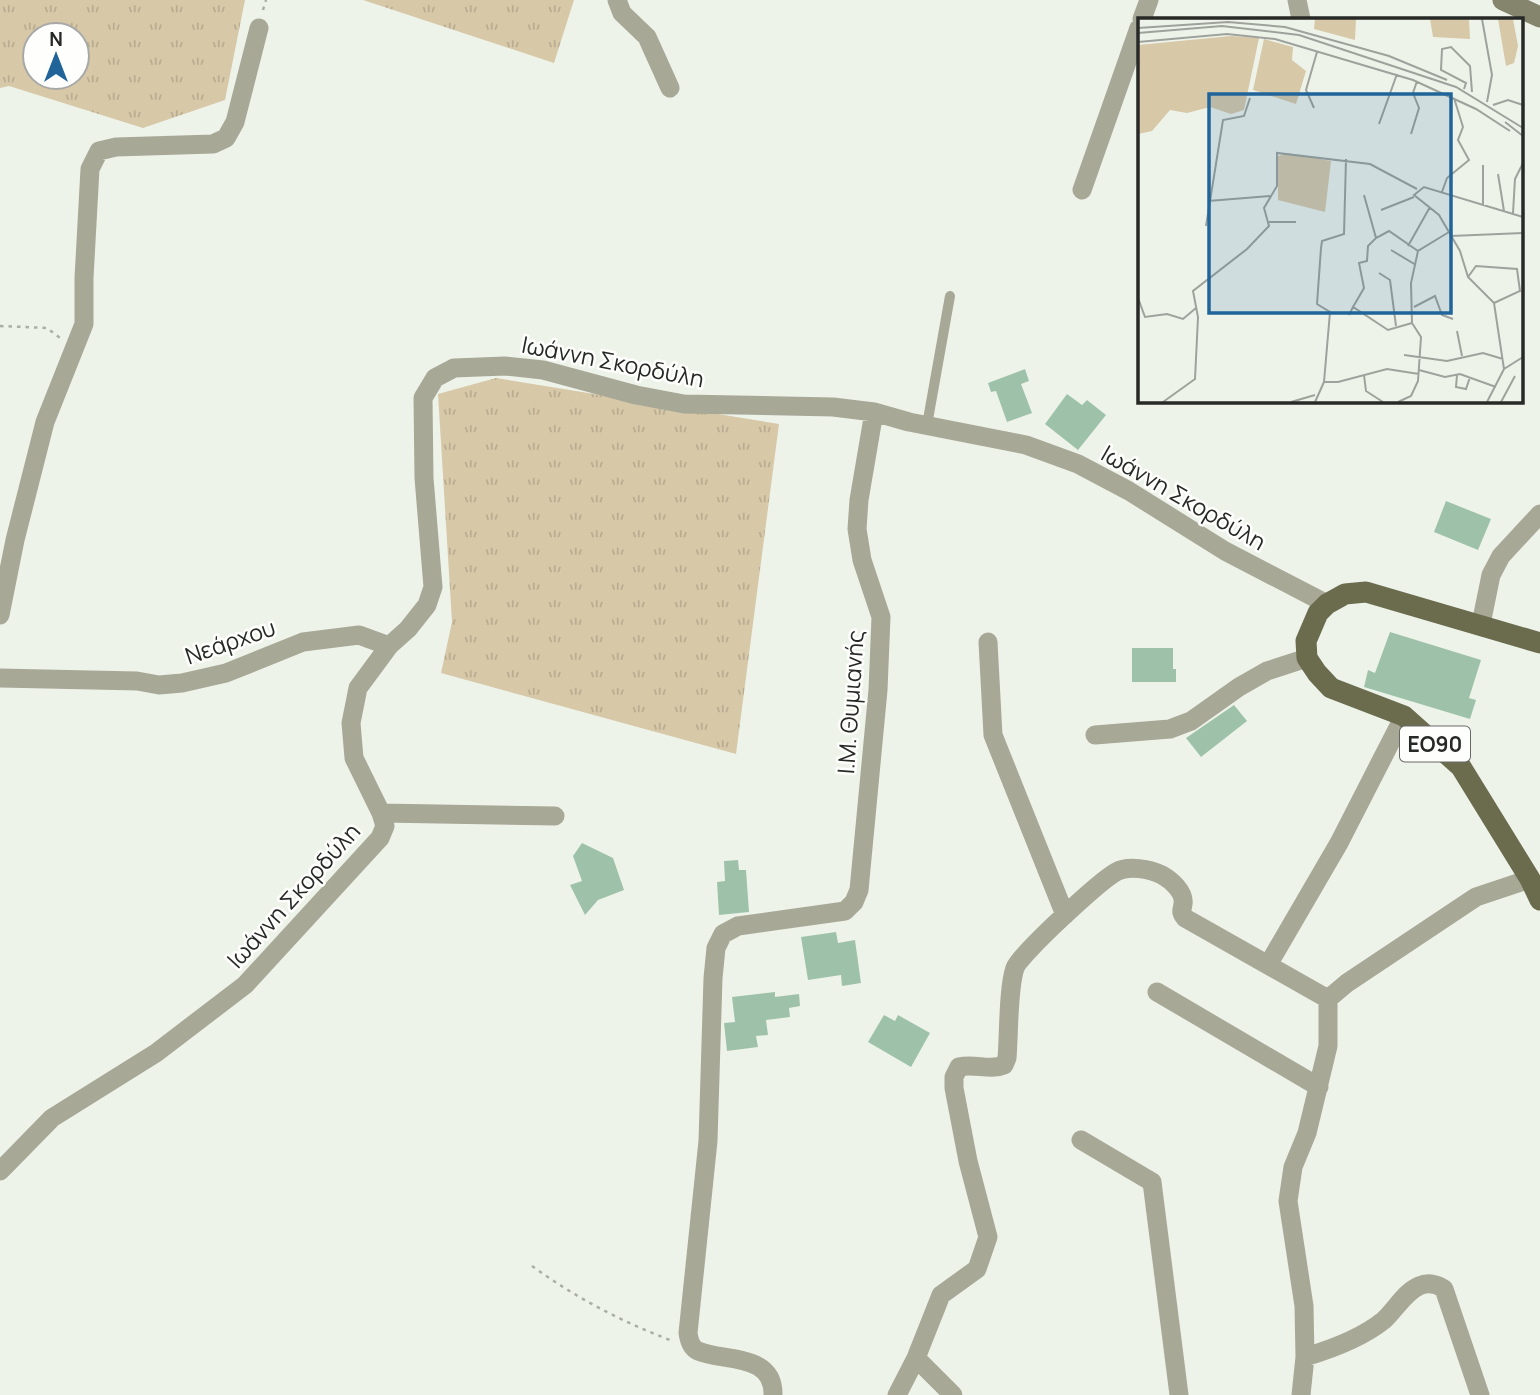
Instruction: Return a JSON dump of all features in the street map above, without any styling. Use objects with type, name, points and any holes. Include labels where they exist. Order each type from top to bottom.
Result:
[{"type":"main road","points":[[1307,658],[1306,641],[1318,613],[1327,604],[1345,594],[1366,593],[1540,643]]},
{"type":"main road","name":"ΕΟ90","points":[[1307,658],[1331,688],[1404,716],[1461,767],[1530,879],[1540,900]]},
{"type":"street","points":[[617,0],[622,13],[647,37],[670,88]]},
{"type":"street","points":[[1142,18],[1149,0]]},
{"type":"street","points":[[1297,0],[1301,18]]},
{"type":"street","points":[[1503,0],[1540,17]]},
{"type":"street","points":[[0,615],[15,540],[45,422],[84,324],[90,169],[99,151],[116,147],[213,144],[226,138],[235,122],[259,28]]},
{"type":"street","points":[[1082,190],[1138,31]]},
{"type":"street","name":"Ιωάννη Σκορδύλη","points":[[0,1171],[52,1118],[156,1054],[245,985],[380,838],[385,825],[354,758],[351,723],[358,688],[389,646],[408,629],[427,605],[433,587],[424,478],[423,398],[435,378],[454,368],[505,366],[543,370],[636,395],[684,404],[832,407],[874,412],[1026,445],[1078,464],[1129,491],[1225,551],[1327,604]]},
{"type":"street","name":"Ι.Μ. Θυμιανής","points":[[697,1351],[689,1342],[688,1333],[708,1141],[716,947],[723,934],[738,926],[845,911],[854,902],[859,890],[878,690],[881,617],[862,560],[858,529],[859,500],[874,412]]},
{"type":"street","points":[[1481,624],[1491,575],[1501,556],[1540,514]]},
{"type":"street","name":"Νεάρχου","points":[[0,678],[77,678],[137,681],[159,685],[226,673],[303,642],[359,635],[389,646]]},
{"type":"street","points":[[988,642],[993,735],[1065,915]]},
{"type":"street","points":[[1095,735],[1170,729],[1191,721],[1267,671],[1307,658]]},
{"type":"street","points":[[1268,965],[1339,843],[1404,716]]},
{"type":"street","points":[[381,813],[555,816]]},
{"type":"street","points":[[897,1395],[916,1358],[941,1295],[977,1269],[988,1237],[968,1161],[954,1077],[959,1067],[1004,1065],[1007,1058],[1014,970],[1025,953],[1065,915],[1117,870],[1148,869],[1175,884],[1182,898],[1181,910],[1185,918],[1328,999]]},
{"type":"street","points":[[1301,1395],[1305,1357],[1304,1306],[1288,1201],[1293,1167],[1307,1132],[1328,1046],[1328,999],[1347,983],[1476,897],[1530,879]]},
{"type":"street","points":[[1157,992],[1319,1087]]},
{"type":"street","points":[[1081,1140],[1152,1182],[1179,1395]]},
{"type":"street","points":[[1305,1357],[1338,1347],[1382,1321],[1421,1285],[1438,1284],[1444,1289],[1480,1395]]},
{"type":"street","points":[[697,1351],[747,1361],[761,1368],[769,1378],[773,1395]]},
{"type":"street","points":[[916,1358],[953,1395]]},
{"type":"lane","points":[[927,425],[950,296]]},
{"type":"path","points":[[0,326],[47,328],[60,338],[69,360]]},
{"type":"path","points":[[532,1266],[562,1287],[627,1324],[697,1351]]},
{"type":"green space","points":[[0,0],[245,0],[225,100],[143,128],[25,91],[91,91],[91,21],[21,21],[21,90],[9,86],[0,88]]},
{"type":"green space","points":[[363,0],[574,0],[554,63]]},
{"type":"green space","points":[[496,378],[779,424],[736,754],[441,673],[452,622],[438,394]]},
{"type":"building","points":[[1025,369],[1029,381],[1021,384],[1032,413],[1007,422],[996,391],[991,392],[988,383]]},
{"type":"building","points":[[1067,394],[1082,405],[1087,400],[1106,415],[1078,450],[1045,424]]},
{"type":"building","points":[[1446,501],[1491,519],[1478,550],[1434,532]]},
{"type":"building","points":[[1390,632],[1481,660],[1469,698],[1476,700],[1470,719],[1364,687],[1368,670],[1375,673]]},
{"type":"building","points":[[1132,648],[1173,648],[1176,682],[1132,682]]},
{"type":"building","points":[[1234,705],[1247,721],[1201,757],[1186,738]]},
{"type":"building","points":[[582,843],[613,858],[624,890],[598,900],[585,915],[570,885],[582,881],[573,856]]},
{"type":"building","points":[[738,860],[739,870],[746,870],[749,912],[719,915],[717,882],[725,881],[724,861]]},
{"type":"building","points":[[836,932],[838,943],[855,940],[861,983],[842,986],[841,975],[808,980],[801,937]]},
{"type":"building","points":[[775,992],[775,997],[799,994],[800,1006],[789,1008],[790,1017],[766,1020],[768,1035],[756,1036],[758,1047],[727,1051],[724,1023],[735,1022],[732,997]]},
{"type":"building","points":[[884,1015],[895,1021],[898,1015],[930,1033],[911,1067],[868,1042]]}]
